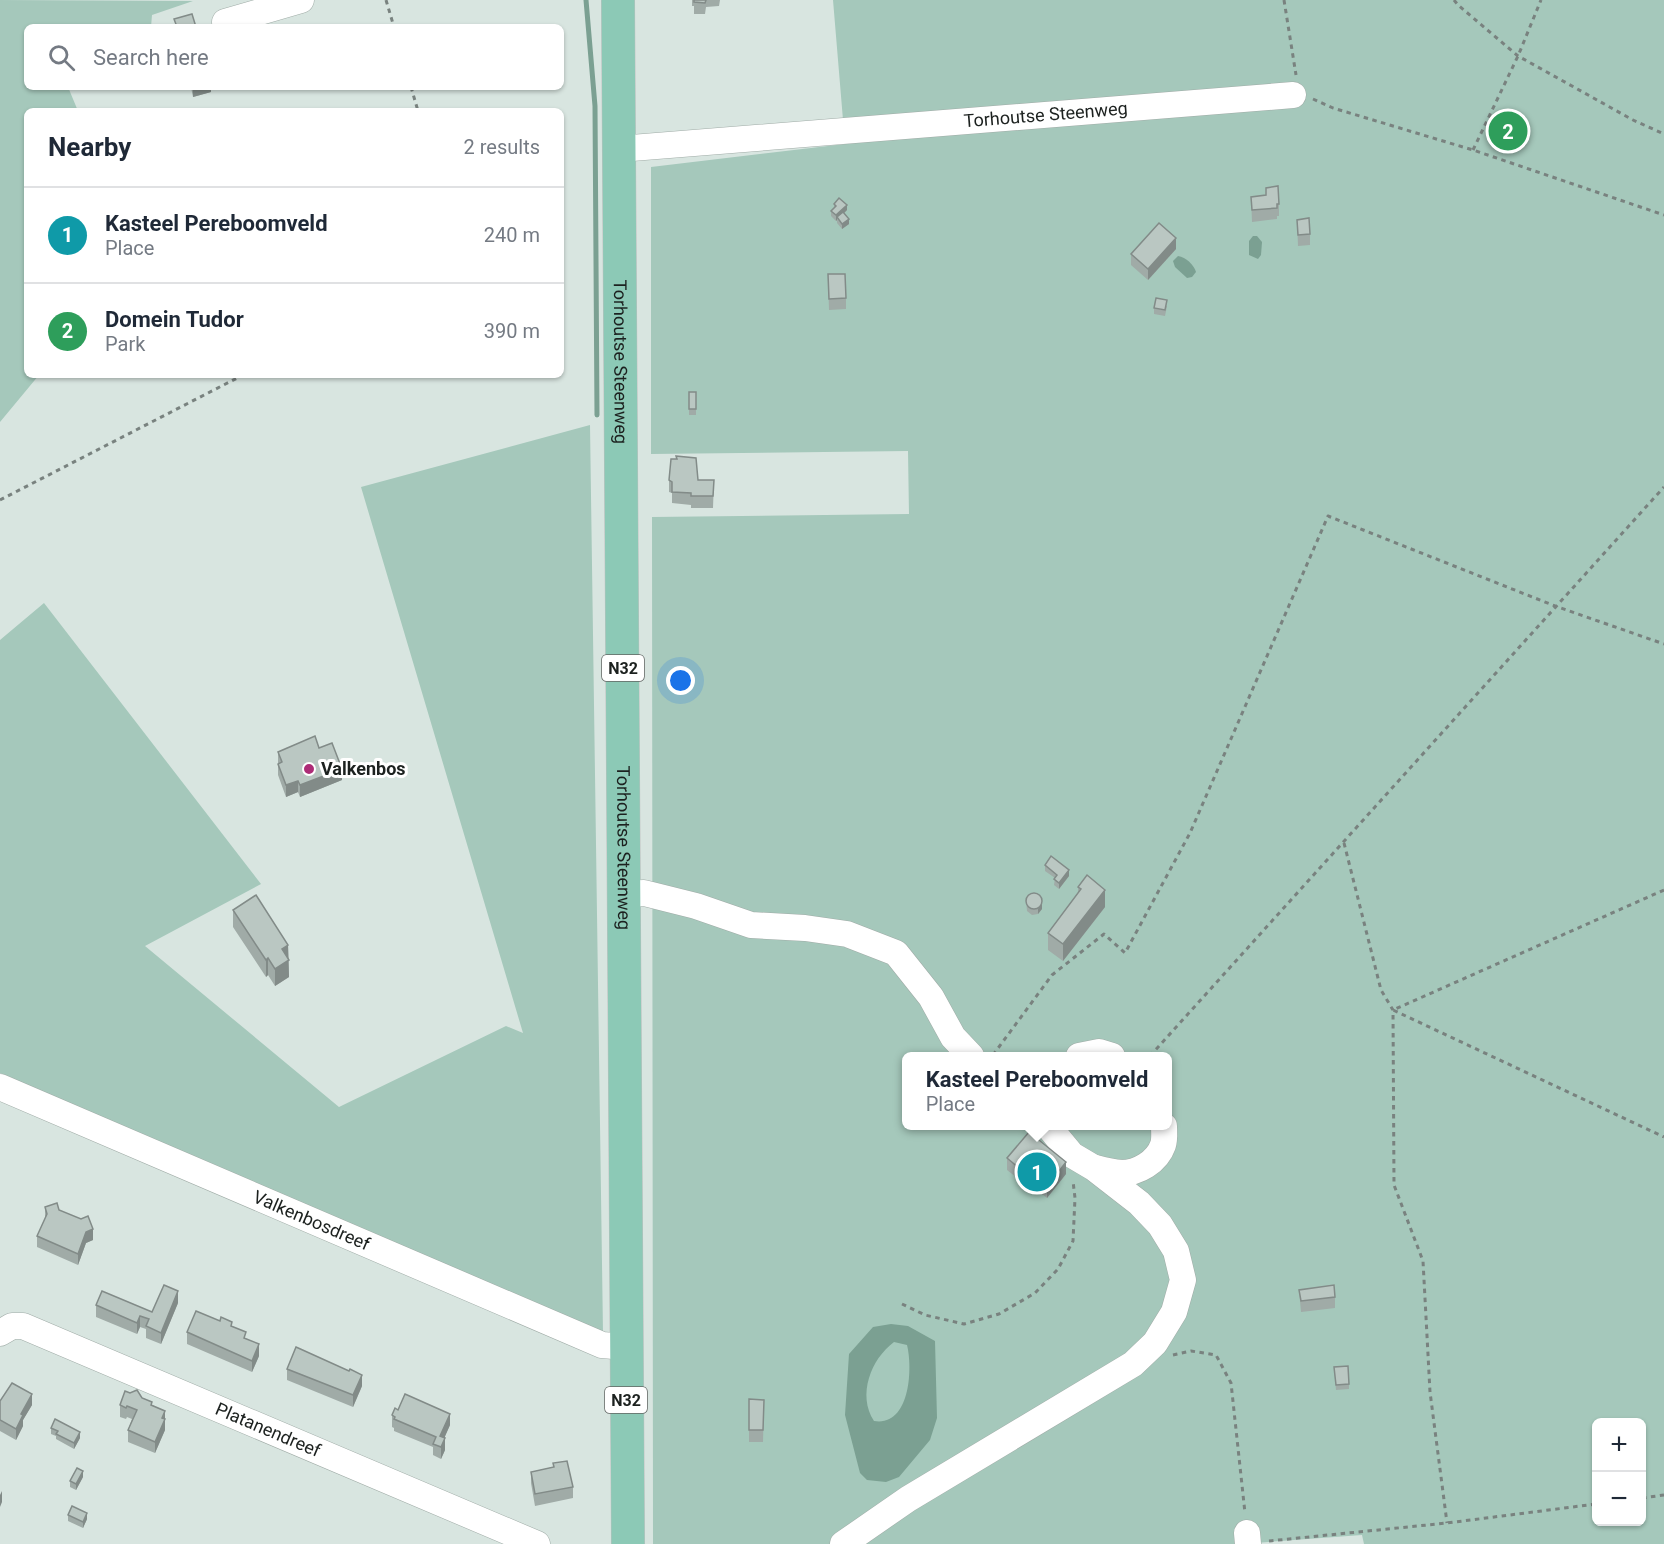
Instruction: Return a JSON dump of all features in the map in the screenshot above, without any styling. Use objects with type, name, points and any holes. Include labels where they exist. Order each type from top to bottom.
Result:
[{"type":"main road","name":"Torhoutse Steenweg","points":[[618,0],[628,1544]]},
{"type":"street","points":[[225,22],[301,0]]},
{"type":"street","name":"Torhoutse Steenweg","points":[[619,149],[1299,91]]},
{"type":"street","points":[[625,894],[644,893],[696,906],[751,925],[805,928],[847,934],[896,953],[931,997],[953,1037],[967,1052]]},
{"type":"street","name":"Valkenbosdreef","points":[[0,1087],[602,1346],[626,1347]]},
{"type":"street","points":[[843,1544],[908,1499],[1133,1364],[1155,1343],[1174,1312],[1183,1280],[1176,1251],[1160,1225],[1139,1203],[1083,1173],[1052,1130]]},
{"type":"street","points":[[1083,1173],[1131,1172],[1147,1166],[1159,1154],[1164,1143],[1164,1130]]},
{"type":"street","name":"Platanendreef","points":[[0,1333],[12,1326],[23,1326],[537,1544]]},
{"type":"path","points":[[386,0],[393,24]]},
{"type":"path","points":[[1284,0],[1299,91],[1333,108],[1473,150],[1664,215]]},
{"type":"path","points":[[1454,0],[1518,56],[1664,134]]},
{"type":"path","points":[[1473,150],[1518,56],[1541,0]]},
{"type":"path","points":[[412,90],[417,108]]},
{"type":"path","points":[[0,500],[237,378]]},
{"type":"path","points":[[1154,1052],[1664,487]]},
{"type":"path","points":[[995,1052],[1052,975],[1104,934],[1125,953],[1190,833],[1328,516],[1555,606],[1664,644]]},
{"type":"path","points":[[1344,842],[1381,990],[1393,1010],[1394,1185],[1423,1261],[1430,1392],[1447,1523]]},
{"type":"path","points":[[1393,1010],[1664,890]]},
{"type":"path","points":[[1393,1010],[1664,1137]]},
{"type":"path","points":[[902,1304],[925,1315],[964,1324],[999,1314],[1035,1293],[1058,1269],[1073,1242],[1075,1198],[1083,1173]]},
{"type":"path","points":[[1168,1356],[1191,1351],[1216,1355],[1231,1383],[1248,1540],[1447,1523],[1592,1505]]},
{"type":"path","points":[[1646,1497],[1664,1495]]},
{"type":"shaded area","points":[[0,0],[193,1],[152,15],[151,24],[24,24],[24,90],[69,90],[77,108],[24,108],[24,378],[37,378],[0,422]]},
{"type":"shaded area","points":[[833,0],[1664,0],[1664,1544],[1364,1544],[1362,1535],[1241,1544],[653,1544],[652,517],[909,514],[908,451],[651,454],[651,167],[845,144]]},
{"type":"shaded area","points":[[1253,236],[1257,236],[1262,242],[1261,255],[1258,259],[1249,255],[1249,241]]},
{"type":"shaded area","points":[[1178,256],[1187,260],[1193,267],[1196,272],[1192,277],[1187,278],[1175,267],[1173,261]]},
{"type":"shaded area","points":[[590,425],[603,1333],[0,1073],[0,640],[44,603],[261,884],[145,946],[339,1107],[506,1026],[523,1033],[361,487]]},
{"type":"shaded area","points":[[891,1324],[908,1326],[935,1341],[937,1418],[930,1440],[899,1477],[886,1482],[867,1480],[860,1473],[845,1415],[849,1354],[873,1327]],"holes":[[[894,1342],[907,1345],[909,1381],[902,1406],[895,1415],[886,1420],[874,1421],[867,1400],[869,1378],[873,1368],[886,1349]]]},
{"type":"building","points":[[694,0],[706,0],[705,3],[694,2]]},
{"type":"building","points":[[192,14],[195,24],[176,24],[174,19]]},
{"type":"building","points":[[1278,186],[1279,204],[1277,208],[1252,210],[1251,197],[1266,195],[1266,188]]},
{"type":"building","points":[[839,198],[847,205],[836,215],[831,211]]},
{"type":"building","points":[[843,212],[849,219],[842,224],[837,217]]},
{"type":"building","points":[[1309,218],[1310,234],[1298,235],[1297,220]]},
{"type":"building","points":[[1159,223],[1176,238],[1148,269],[1131,254]]},
{"type":"building","points":[[828,274],[845,274],[846,298],[829,299]]},
{"type":"building","points":[[1156,298],[1167,300],[1165,310],[1154,308]]},
{"type":"building","points":[[689,392],[696,392],[696,409],[689,409]]},
{"type":"building","points":[[676,456],[696,458],[698,480],[714,480],[713,496],[691,496],[691,493],[672,492],[672,482],[669,480],[671,459],[677,459]]},
{"type":"building","name":"Valkenbos","points":[[315,736],[319,748],[332,743],[342,769],[300,785],[298,781],[286,785],[278,764],[282,762],[278,752]]},
{"type":"building","points":[[1051,856],[1069,870],[1059,883],[1054,879],[1057,875],[1045,865]]},
{"type":"building","points":[[1087,875],[1105,890],[1063,944],[1048,933],[1081,889],[1078,887]]},
{"type":"building","points":[[1034,893],[1042,901],[1034,909],[1026,901]]},
{"type":"building","points":[[256,895],[288,945],[282,949],[289,960],[275,969],[268,958],[266,960],[233,910]]},
{"type":"building","points":[[1029,1132],[1066,1162],[1047,1187],[1007,1158]]},
{"type":"building","points":[[57,1203],[59,1210],[81,1219],[88,1216],[93,1229],[86,1232],[78,1254],[37,1236],[47,1214],[45,1207]]},
{"type":"building","points":[[164,1285],[178,1291],[161,1333],[146,1326],[149,1319],[140,1316],[137,1323],[96,1305],[102,1291],[152,1312]]},
{"type":"building","points":[[1334,1285],[1335,1297],[1301,1301],[1299,1290]]},
{"type":"building","points":[[196,1311],[220,1321],[221,1317],[232,1322],[231,1326],[246,1332],[244,1338],[259,1344],[252,1361],[187,1332]]},
{"type":"building","points":[[296,1347],[362,1375],[353,1395],[287,1369]]},
{"type":"building","points":[[1348,1366],[1349,1384],[1336,1385],[1334,1367]]},
{"type":"building","points":[[12,1383],[32,1394],[16,1429],[0,1420],[0,1401]]},
{"type":"building","points":[[137,1390],[142,1398],[152,1402],[151,1405],[165,1411],[162,1418],[165,1419],[155,1442],[128,1430],[137,1410],[120,1405],[125,1391],[130,1393]]},
{"type":"building","points":[[405,1394],[450,1414],[440,1436],[445,1438],[441,1447],[433,1444],[436,1437],[394,1419],[392,1415],[395,1408],[398,1410]]},
{"type":"building","points":[[749,1399],[764,1400],[763,1430],[749,1430]]},
{"type":"building","points":[[55,1419],[80,1432],[74,1443],[56,1434],[58,1431],[51,1428]]},
{"type":"building","points":[[567,1461],[573,1487],[535,1494],[531,1472],[554,1467],[553,1463]]},
{"type":"building","points":[[77,1468],[83,1471],[76,1484],[70,1481]]},
{"type":"building","points":[[72,1506],[87,1513],[83,1522],[68,1515]]},
{"type":"waterway","points":[[586,0],[595,106],[597,415]]},
{"type":"place","name":"Domein Tudor","points":[[1508,131]]},
{"type":"place","name":"Valkenbos","points":[[309,769]]},
{"type":"place","name":"Kasteel Pereboomveld","points":[[1037,1172]]}]
